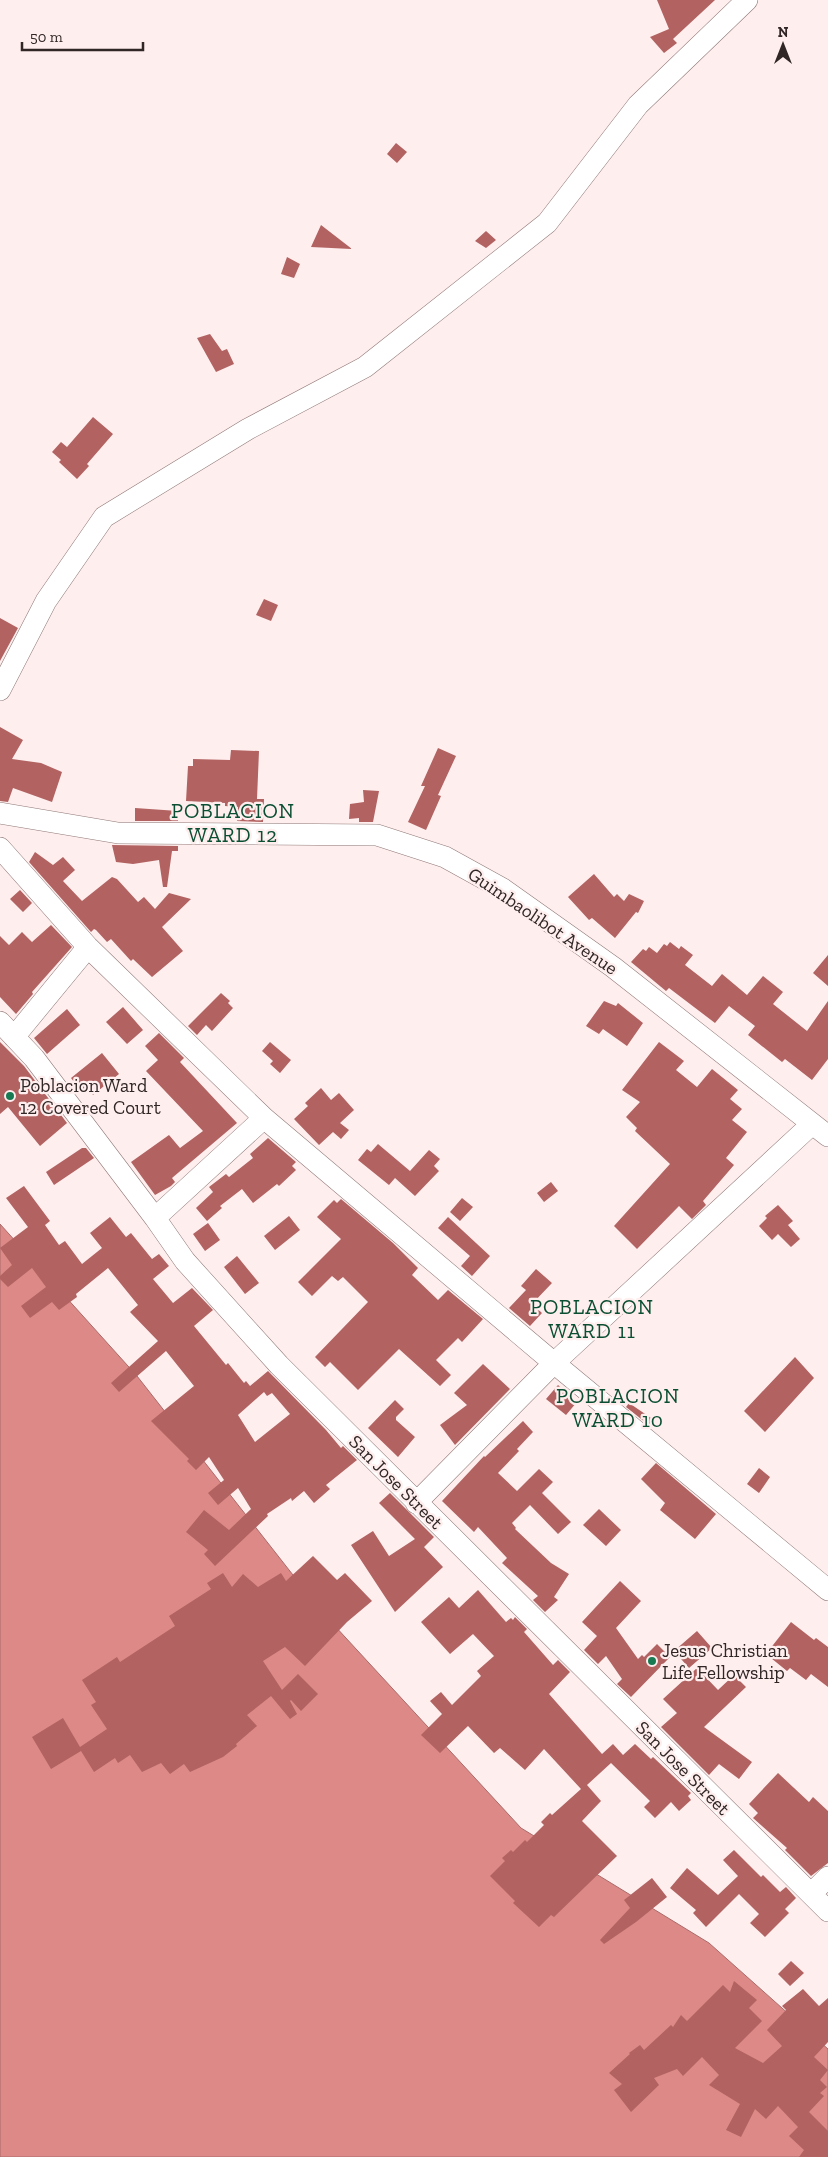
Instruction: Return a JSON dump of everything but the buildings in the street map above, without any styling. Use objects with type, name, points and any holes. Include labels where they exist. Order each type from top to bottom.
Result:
[{"type":"street","points":[[0,690],[46,601],[104,517],[248,429],[365,367],[547,223],[638,105],[747,0]]},
{"type":"street","name":"Guimbaolibot Avenue","points":[[0,813],[118,833],[377,835],[444,856],[503,889],[613,967],[820,1130]]},
{"type":"street","points":[[0,848],[88,947],[264,1118],[554,1363],[828,1590]]},
{"type":"street","points":[[7,1030],[88,947]]},
{"type":"street","name":"San Jose Street","points":[[7,1030],[34,1058],[156,1218],[185,1261],[279,1365],[828,1911]]},
{"type":"street","points":[[156,1218],[264,1118]]},
{"type":"street","points":[[416,1503],[554,1363],[820,1130]]},
{"type":"street","points":[[811,1894],[828,1877]]},
{"type":"shaded area","points":[[0,1224],[137,1376],[322,1612],[521,1828],[709,1943],[828,2049],[828,2157],[0,2157]]},
{"type":"place","name":"Poblacion Ward 12 Covered Court","points":[[10,1096]]},
{"type":"place","name":"Jesus Christian Life Fellowship","points":[[652,1661]]},
{"type":"district","name":"POBLACION WARD 12","points":[[233,822]]},
{"type":"district","name":"POBLACION WARD 11","points":[[592,1318]]},
{"type":"district","name":"POBLACION WARD 10","points":[[618,1407]]}]
